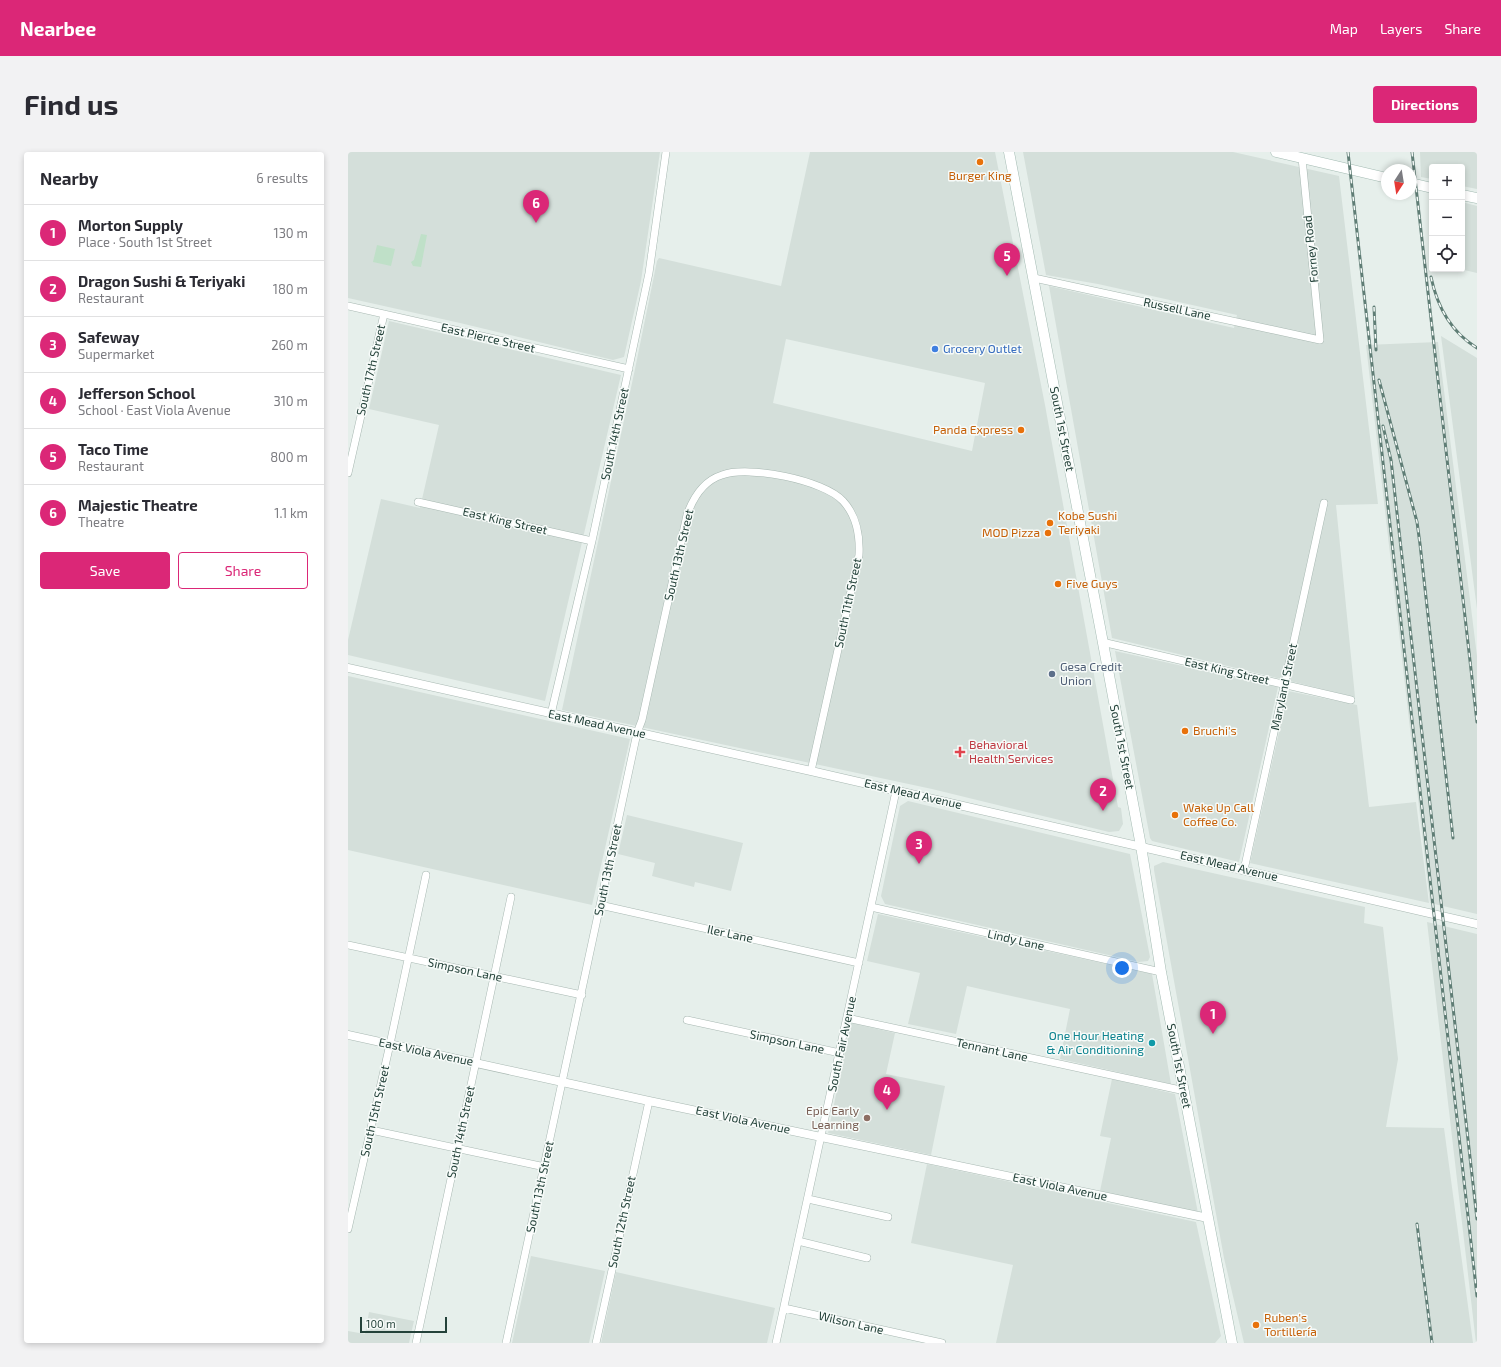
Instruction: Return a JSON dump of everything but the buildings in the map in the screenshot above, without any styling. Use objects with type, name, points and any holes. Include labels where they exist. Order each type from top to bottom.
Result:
[{"type":"main road","name":"South 1st Street","points":[[1009,152],[1141,846],[1161,972],[1230,1342]]},
{"type":"main road","points":[[1276,152],[1381,177]]},
{"type":"main road","points":[[1417,185],[1429,187]]},
{"type":"main road","points":[[1465,196],[1477,198]]},
{"type":"street","name":"South 14th Street","points":[[551,714],[592,541],[650,273],[666,152]]},
{"type":"street","name":"Forney Road","points":[[1302,158],[1320,340]]},
{"type":"street","name":"Russell Lane","points":[[1034,278],[1320,340]]},
{"type":"street","name":"East Pierce Street","points":[[348,306],[629,369]]},
{"type":"street","name":"South 17th Street","points":[[348,473],[384,314]]},
{"type":"street","name":"South 13th Street","points":[[506,1343],[582,995],[600,905],[687,515],[696,494],[713,479],[730,472],[750,471],[784,477]]},
{"type":"street","name":"South 11th Street","points":[[784,477],[820,486],[833,492],[843,501],[853,517],[860,542],[856,567],[811,771]]},
{"type":"street","name":"East King Street","points":[[418,502],[592,541]]},
{"type":"street","name":"Maryland Street","points":[[1244,870],[1324,503]]},
{"type":"street","name":"East King Street","points":[[1102,642],[1351,700]]},
{"type":"street","name":"East Mead Avenue","points":[[348,668],[811,771],[1477,924]]},
{"type":"street","name":"South Fair Avenue","points":[[776,1343],[896,791]]},
{"type":"street","name":"South 15th Street","points":[[348,1229],[409,958],[426,874]]},
{"type":"street","name":"South 14th Street","points":[[416,1343],[511,897]]},
{"type":"street","name":"Iler Lane","points":[[600,905],[859,963]]},
{"type":"street","name":"Lindy Lane","points":[[871,907],[1161,972]]},
{"type":"street","name":"Simpson Lane","points":[[348,945],[582,995]]},
{"type":"street","name":"Tennant Lane","points":[[847,1018],[1184,1092]]},
{"type":"street","name":"Simpson Lane","points":[[687,1020],[840,1053]]},
{"type":"street","name":"East Viola Avenue","points":[[348,1035],[649,1101],[1208,1218]]},
{"type":"street","name":"South 12th Street","points":[[596,1343],[649,1101]]},
{"type":"street","points":[[371,1130],[545,1167]]},
{"type":"street","points":[[808,1199],[888,1217]]},
{"type":"street","points":[[798,1241],[867,1258]]},
{"type":"street","name":"Wilson Lane","points":[[784,1308],[942,1343]]},
{"type":"shaded area","points":[[348,152],[660,152],[641,281],[624,357],[613,360],[348,298]]},
{"type":"shaded area","points":[[810,152],[995,152],[1045,405],[1118,807],[1121,808],[1123,824],[1119,831],[1109,832],[932,789],[562,710],[657,261],[659,258],[781,286]],"holes":[[[786,339],[985,383],[972,451],[773,403]]]},
{"type":"shaded area","points":[[1023,152],[1233,152],[1339,176],[1378,504],[1336,505],[1355,697],[1112,638],[1049,286],[1234,328],[1237,315],[1098,284],[1046,275]]},
{"type":"shaded area","points":[[1420,152],[1477,152],[1477,189],[1465,187],[1465,164],[1429,164],[1429,178],[1421,177]]},
{"type":"shaded area","points":[[1465,203],[1477,206],[1477,273],[1465,270]]},
{"type":"shaded area","points":[[389,321],[621,375],[545,701],[348,655],[348,640],[381,499],[420,508],[439,425],[369,409]]},
{"type":"shaded area","points":[[1441,336],[1477,358],[1477,609]]},
{"type":"shaded area","points":[[1438,342],[1477,656],[1477,914],[1430,903],[1366,345]]},
{"type":"shaded area","points":[[1115,651],[1278,687],[1239,862],[1152,841],[1150,838]]},
{"type":"shaded area","points":[[348,676],[630,739],[592,905],[348,850]]},
{"type":"shaded area","points":[[1288,691],[1357,705],[1369,807],[1416,802],[1429,903],[1250,863]]},
{"type":"shaded area","points":[[908,801],[1130,854],[1150,957],[1148,961],[1139,962],[885,904],[881,896],[900,806]]},
{"type":"shaded area","points":[[627,815],[743,843],[731,891],[695,882],[694,887],[652,876],[655,863],[618,854]]},
{"type":"shaded area","points":[[1163,862],[1365,907],[1364,923],[1383,927],[1398,1059],[1386,1127],[1444,1128],[1473,1343],[1244,1343],[1224,1258],[1154,870],[1154,866]]},
{"type":"shaded area","points":[[878,914],[1152,974],[1171,1084],[1060,1059],[1070,1009],[967,986],[956,1034],[908,1024],[920,973],[867,961]]},
{"type":"shaded area","points":[[1427,922],[1477,934],[1477,1343],[1476,1343]]},
{"type":"shaded area","points":[[851,1023],[895,1033],[886,1074],[945,1086],[931,1155],[828,1133]]},
{"type":"shaded area","points":[[1112,1079],[1175,1094],[1198,1213],[1100,1191],[1111,1138],[1100,1136]]},
{"type":"shaded area","points":[[927,1164],[1196,1222],[1221,1336],[1215,1343],[996,1343],[1013,1265],[911,1243]]},
{"type":"shaded area","points":[[531,1256],[605,1271],[589,1343],[512,1343]]},
{"type":"shaded area","points":[[616,1272],[775,1308],[767,1343],[601,1343]]},
{"type":"shaded area","points":[[369,1312],[414,1321],[409,1343],[348,1343],[348,1331],[365,1334]]},
{"type":"green space","points":[[421,234],[427,235],[421,267],[413,266],[411,262],[414,260]]},
{"type":"green space","points":[[377,245],[395,249],[391,266],[373,262]]},
{"type":"railway","points":[[1348,152],[1477,1296]]},
{"type":"railway","points":[[1412,152],[1477,722]]},
{"type":"railway","points":[[1431,277],[1437,298],[1446,317],[1460,334],[1477,348]]},
{"type":"railway","points":[[1374,307],[1376,350]]},
{"type":"railway","points":[[1379,380],[1417,522],[1453,838]]},
{"type":"railway","points":[[1383,426],[1391,460],[1477,1219]]},
{"type":"railway","points":[[1417,1224],[1432,1343]]},
{"type":"place","name":"Burger King","points":[[980,162]]},
{"type":"place","name":"Majestic Theatre","points":[[536,223]]},
{"type":"place","name":"Taco Time","points":[[1007,276]]},
{"type":"place","name":"Grocery Outlet","points":[[935,349]]},
{"type":"place","name":"Panda Express","points":[[1021,430]]},
{"type":"place","name":"Kobe Sushi Teriyaki","points":[[1050,523]]},
{"type":"place","name":"MOD Pizza","points":[[1048,533]]},
{"type":"place","name":"Five Guys","points":[[1058,584]]},
{"type":"place","name":"Gesa Credit Union","points":[[1052,674]]},
{"type":"place","name":"Bruchi's","points":[[1185,731]]},
{"type":"place","name":"Behavioral Health Services","points":[[960,752]]},
{"type":"place","name":"Dragon Sushi & Teriyaki","points":[[1103,811]]},
{"type":"place","name":"Wake Up Call Coffee Co.","points":[[1175,815]]},
{"type":"place","name":"Safeway","points":[[919,864]]},
{"type":"place","name":"Morton Supply","points":[[1213,1034]]},
{"type":"place","name":"One Hour Heating & Air Conditioning","points":[[1152,1043]]},
{"type":"place","name":"Jefferson School","points":[[887,1110]]},
{"type":"place","name":"Epic Early Learning","points":[[867,1118]]},
{"type":"place","name":"Ruben's Tortillería","points":[[1256,1325]]}]
